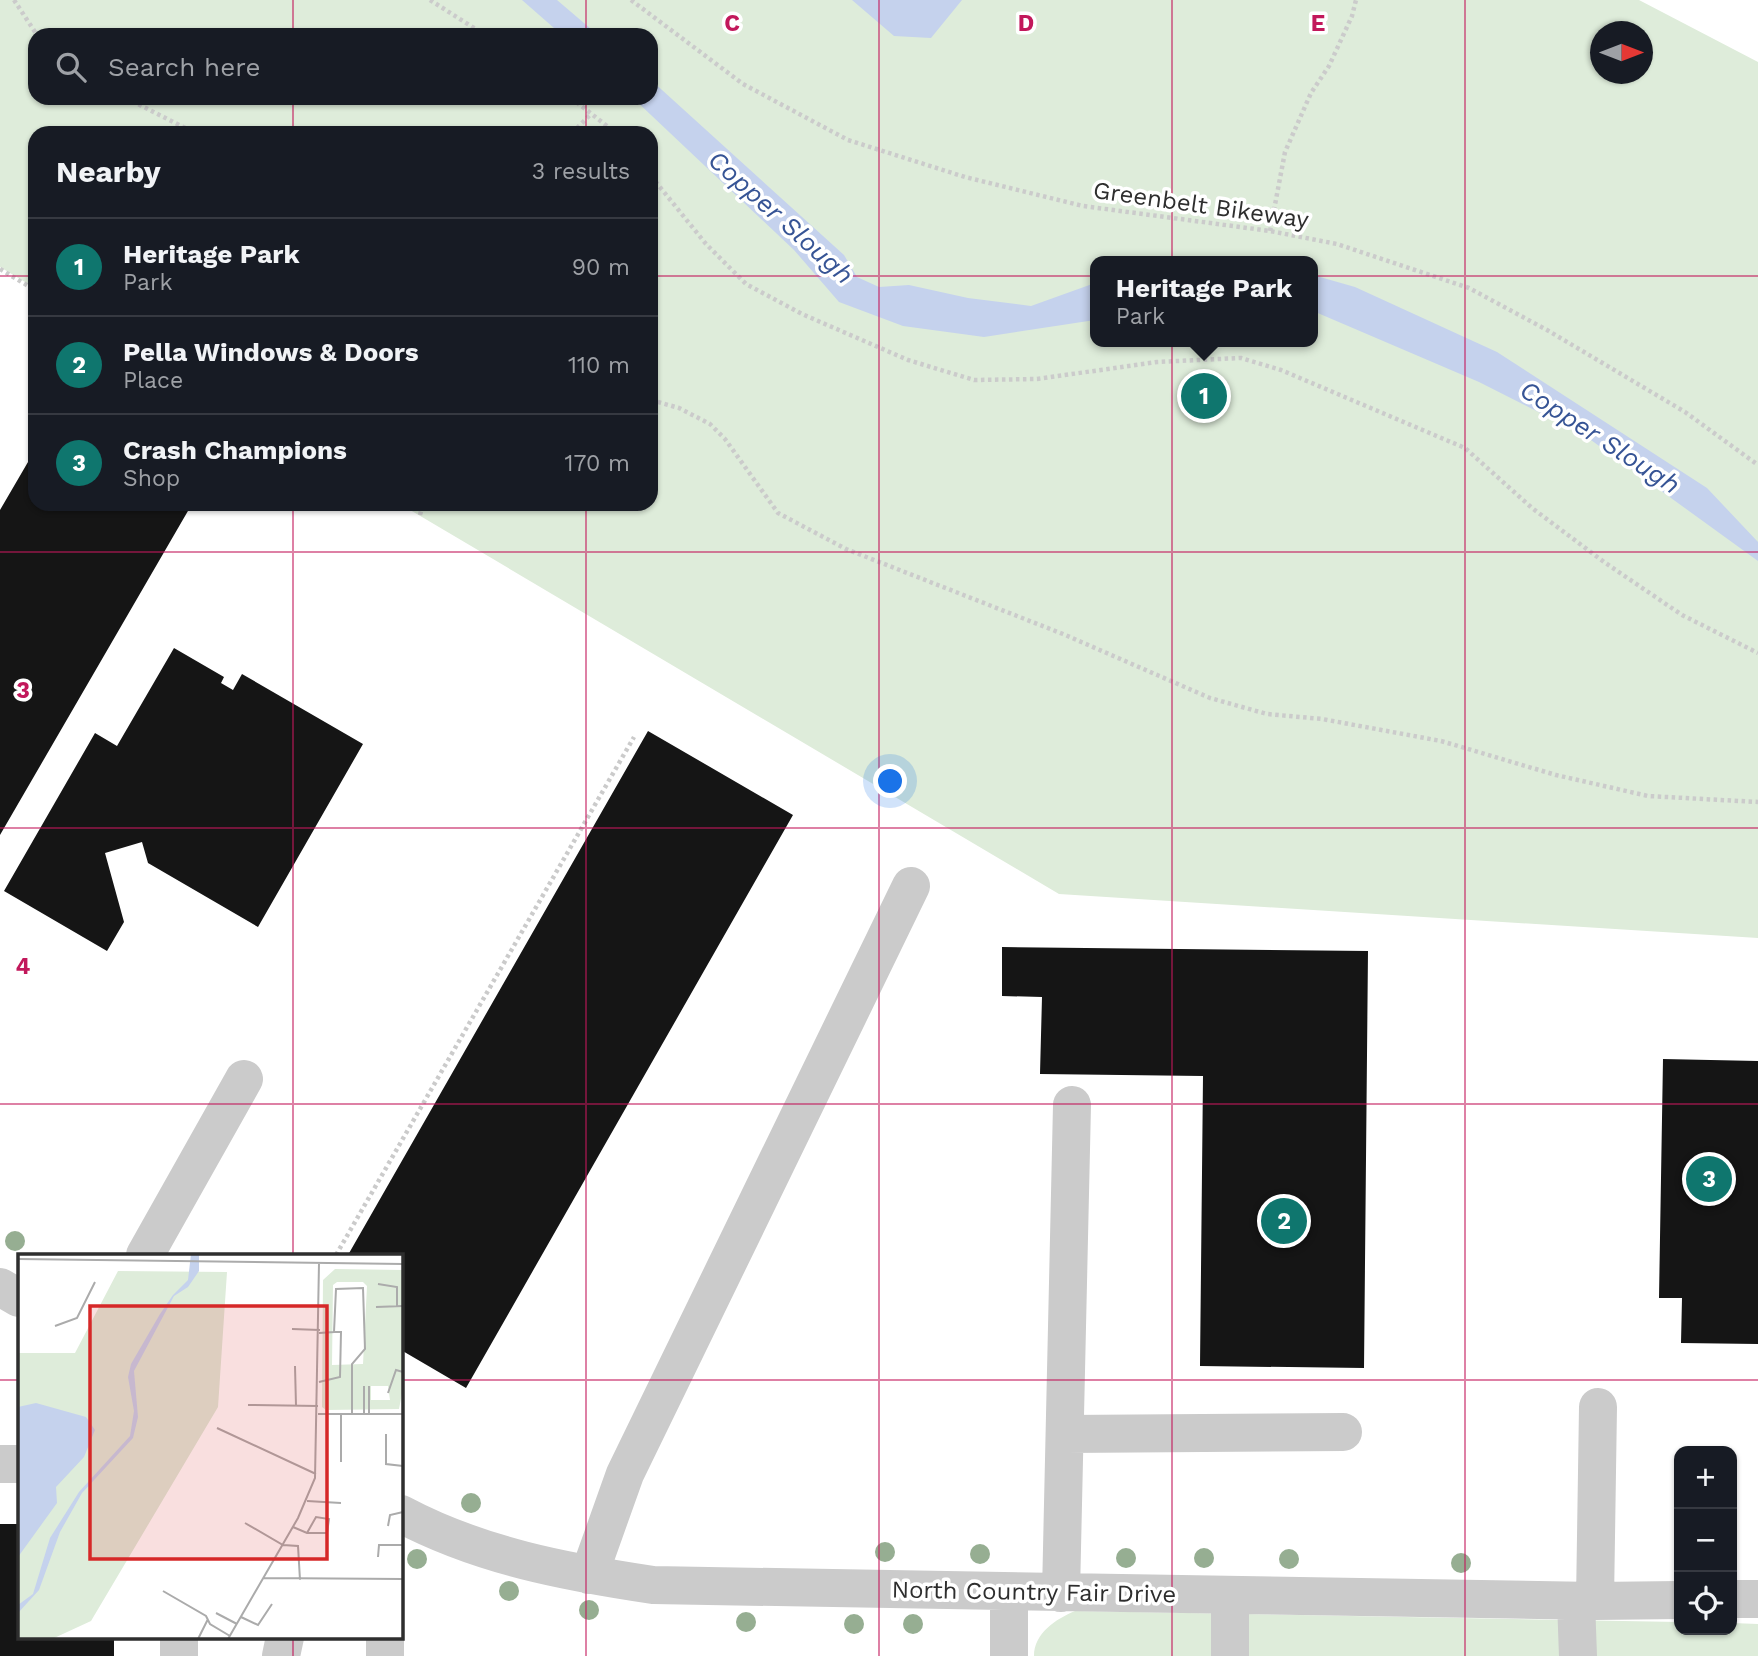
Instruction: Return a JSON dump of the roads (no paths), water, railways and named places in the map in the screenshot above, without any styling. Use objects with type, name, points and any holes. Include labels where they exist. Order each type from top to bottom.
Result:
[{"type":"street","points":[[589,1575],[625,1474],[911,886]]},
{"type":"street","points":[[146,1254],[244,1079]]},
{"type":"street","points":[[1061,1593],[1072,1105]]},
{"type":"street","points":[[0,1287],[18,1297]]},
{"type":"street","points":[[1578,1656],[1585,1601],[1598,1407]]},
{"type":"street","points":[[1066,1434],[1343,1432]]},
{"type":"street","points":[[0,1464],[18,1464]]},
{"type":"street","name":"North Country Fair Drive","points":[[402,1514],[481,1549],[589,1575],[653,1585],[1585,1601],[1674,1600]]},
{"type":"street","points":[[1009,1592],[1009,1656]]},
{"type":"street","points":[[1230,1595],[1230,1656]]},
{"type":"street","points":[[1737,1599],[1758,1599]]},
{"type":"street","points":[[179,1638],[179,1656]]},
{"type":"street","points":[[281,1656],[285,1638]]},
{"type":"street","points":[[385,1638],[385,1656]]},
{"type":"water","points":[[522,0],[557,0],[590,28],[554,28]]},
{"type":"water","points":[[852,0],[962,0],[931,38],[894,36]]},
{"type":"water","name":"Copper Slough","points":[[658,86],[844,255],[857,277],[879,287],[909,285],[968,298],[1031,306],[1090,285],[1090,321],[984,337],[903,326],[839,302],[794,250],[640,105],[658,105]]},
{"type":"water","name":"Copper Slough","points":[[1318,276],[1355,287],[1497,352],[1707,488],[1758,542],[1758,561],[1584,435],[1479,382],[1318,313]]},
{"type":"place","name":"Heritage Park","points":[[1204,396]]},
{"type":"place","name":"Crash Champions","points":[[1709,1179]]},
{"type":"place","name":"Pella Windows & Doors","points":[[1284,1221]]}]
